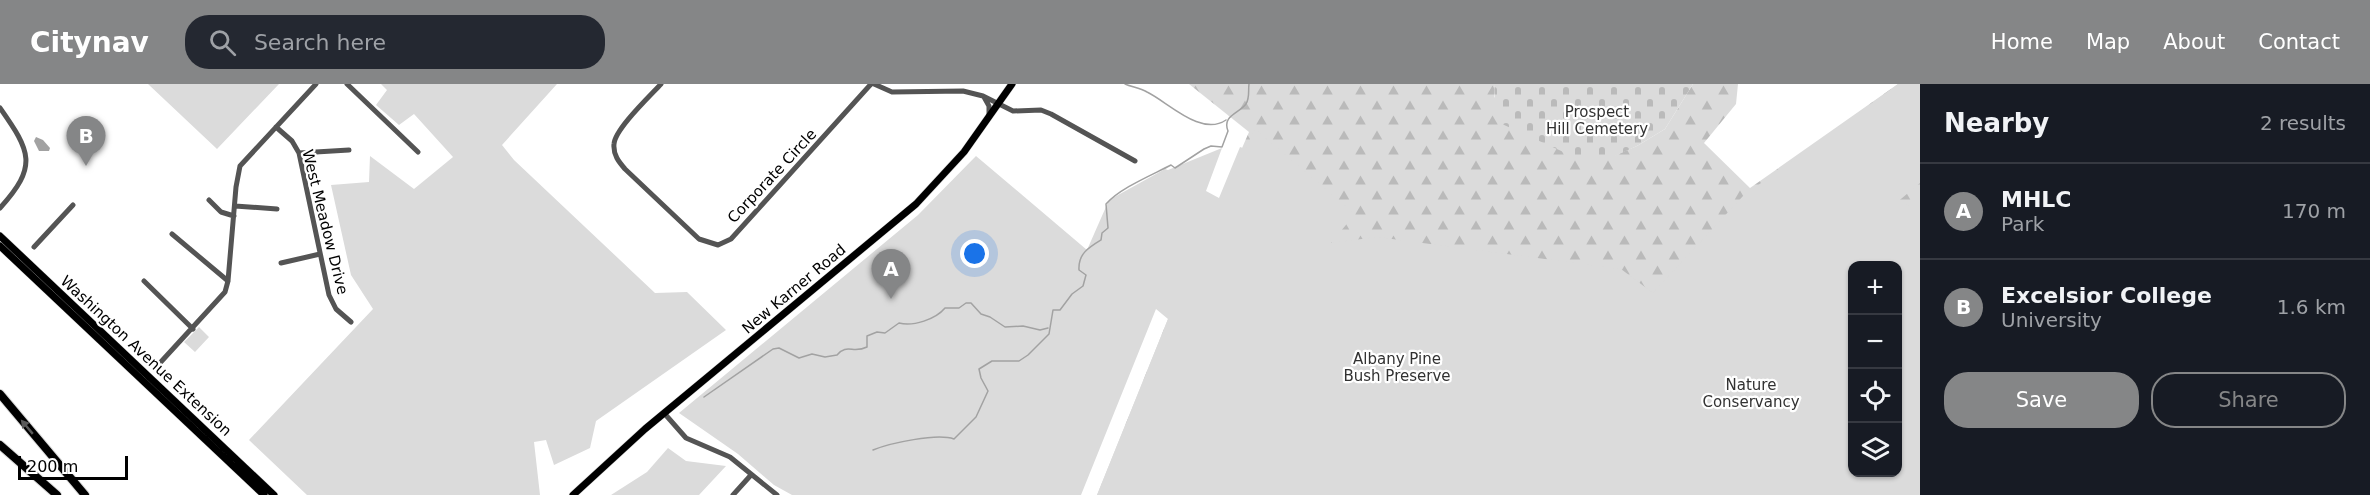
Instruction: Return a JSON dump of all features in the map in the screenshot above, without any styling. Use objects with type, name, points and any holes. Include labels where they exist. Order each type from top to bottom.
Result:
[{"type":"highway","points":[[0,394],[85,495]]},
{"type":"highway","points":[[0,445],[57,495]]},
{"type":"main road","name":"New Karner Road","points":[[573,495],[664,413],[916,204],[956,161],[1012,84]]},
{"type":"main road","name":"Washington Avenue Extension","points":[[0,236],[274,495]]},
{"type":"main road","name":"Washington Avenue Extension","points":[[0,246],[264,495]]},
{"type":"street","points":[[159,364],[223,296],[228,281],[240,166],[316,84]]},
{"type":"street","points":[[347,84],[418,152]]},
{"type":"street","name":"Corporate Circle","points":[[661,84],[616,139],[615,153],[625,170],[699,238],[718,245],[731,239],[872,84],[892,92],[955,90],[983,96],[1013,111],[1041,110],[1135,161]]},
{"type":"street","points":[[983,96],[989,106],[988,119]]},
{"type":"street","points":[[0,108],[21,141],[26,159],[26,171],[22,181],[0,208]]},
{"type":"street","name":"West Meadow Drive","points":[[276,127],[291,141],[299,153],[329,295],[333,305],[351,322]]},
{"type":"street","points":[[299,153],[349,150]]},
{"type":"street","points":[[209,200],[222,212],[234,216]]},
{"type":"street","points":[[34,247],[73,205]]},
{"type":"street","points":[[235,206],[277,209]]},
{"type":"street","points":[[172,234],[228,281]]},
{"type":"street","points":[[281,263],[320,254]]},
{"type":"street","points":[[144,281],[193,329]]},
{"type":"street","points":[[664,413],[692,442],[730,457],[777,495]]},
{"type":"street","points":[[733,495],[751,475]]},
{"type":"green space","points":[[148,84],[279,84],[217,149]]},
{"type":"green space","points":[[381,84],[557,84],[502,145],[514,160],[655,293],[687,292],[726,330],[596,421],[590,448],[554,465],[546,440],[534,442],[540,495],[307,495],[249,440],[373,309],[351,275],[331,185],[369,182],[370,156],[414,189],[453,157],[414,114],[399,125],[376,105],[387,90]]},
{"type":"green space","points":[[1189,84],[1495,84],[1494,97],[1606,159],[1637,146],[1665,129],[1693,84],[1738,84],[1736,104],[1704,143],[1750,188],[1898,84],[1920,84],[1920,495],[1097,495],[1168,319],[1249,132]]},
{"type":"green space","name":"Prospect Hill Cemetery","points":[[1495,84],[1693,84],[1665,129],[1637,146],[1606,160],[1570,155],[1502,124],[1494,95]]},
{"type":"green space","points":[[1898,84],[1920,84],[1920,183],[1895,204],[1920,206],[1920,495],[1097,495],[1168,319],[1156,309],[1081,495],[792,495],[774,485],[738,454],[679,413],[918,215],[976,156],[1087,250],[1109,200],[1165,169],[1168,170],[1222,148],[1206,191],[1219,198],[1240,147],[1246,149],[1255,129],[1355,214],[1331,243],[1377,237],[1621,269],[1653,293],[1743,196]]},
{"type":"green space","points":[[199,327],[209,337],[195,352],[184,342]]},
{"type":"green space","points":[[668,448],[686,461],[726,466],[699,495],[611,495],[647,472]]},
{"type":"shaded area","points":[[36,137],[43,140],[50,148],[49,151],[39,151],[34,141]]},
{"type":"waterway","points":[[1125,84],[1142,89],[1196,121],[1216,124],[1226,120]]},
{"type":"waterway","points":[[873,450],[890,444],[925,438],[954,439],[976,417],[988,391],[979,369],[992,361],[1019,361],[1028,355],[1049,334],[1053,310],[1060,310],[1072,294],[1083,286],[1086,275],[1079,270],[1080,260],[1088,249],[1101,240],[1102,233],[1108,228],[1106,204],[1128,187],[1171,165],[1175,168],[1211,146],[1222,147],[1228,131],[1227,122],[1246,104],[1249,84]]},
{"type":"waterway","points":[[704,397],[773,349],[779,348],[799,358],[812,354],[825,357],[837,355],[847,349],[858,350],[867,347],[867,336],[877,332],[885,333],[899,323],[911,324],[924,321],[936,316],[945,308],[959,308],[966,303],[971,303],[981,314],[1005,327],[1023,326],[1040,330],[1048,328]]},
{"type":"place","name":"Excelsior College","points":[[86,166]]},
{"type":"place","name":"MHLC","points":[[891,299]]},
{"type":"park label","name":"Albany Pine Bush Preserve","points":[[1397,368]]},
{"type":"park label","name":"Nature Conservancy","points":[[1751,394]]}]
